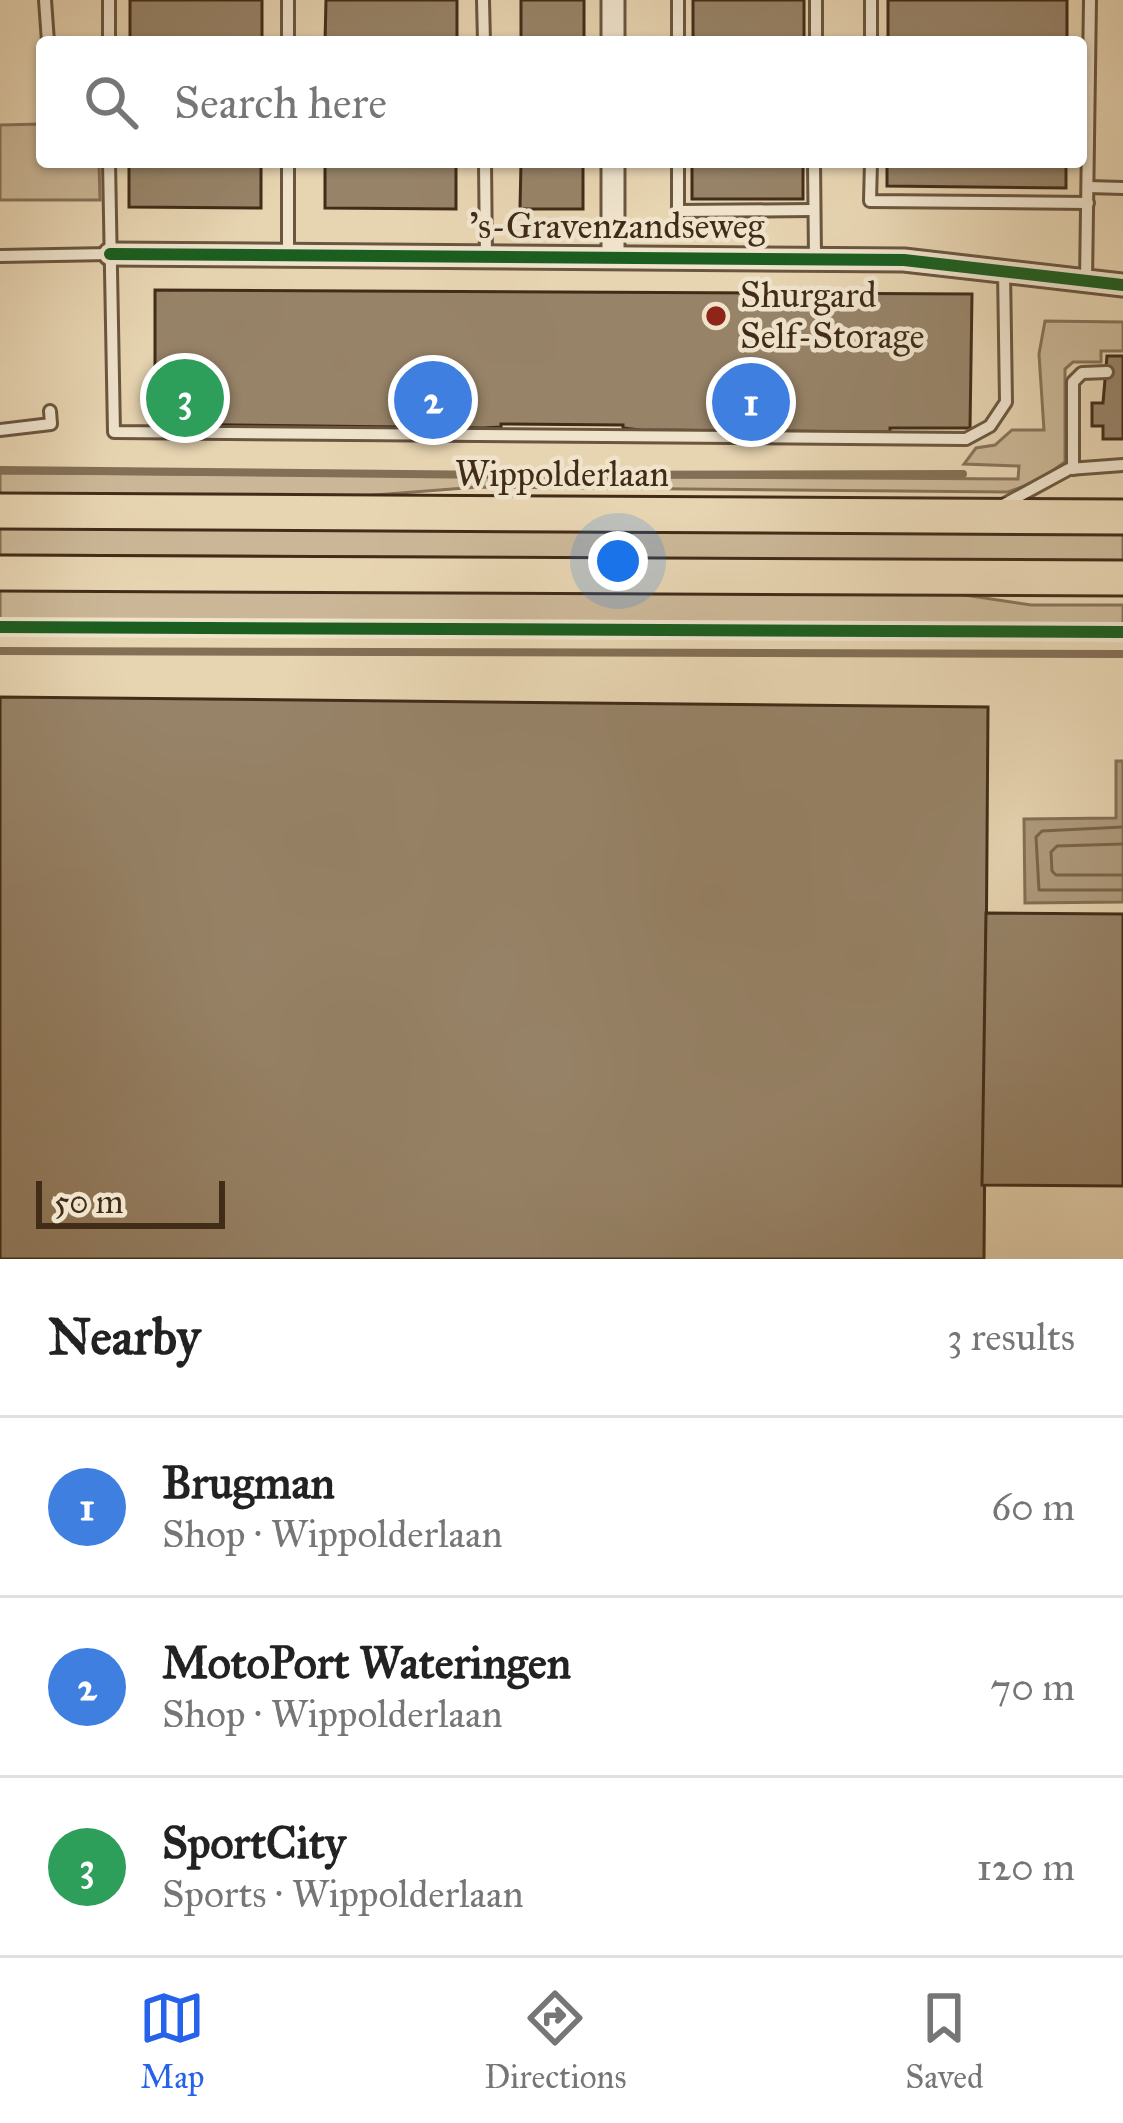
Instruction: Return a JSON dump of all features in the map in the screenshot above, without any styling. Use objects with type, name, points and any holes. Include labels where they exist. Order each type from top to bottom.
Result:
[{"type":"main road","name":"Wippolderlaan","points":[[0,512],[1123,517]]},
{"type":"main road","points":[[0,574],[1123,578]]},
{"type":"street","points":[[613,0],[613,36]]},
{"type":"street","points":[[613,168],[613,256]]},
{"type":"street","name":"'s-Gravenzandseweg","points":[[110,254],[815,257],[904,260],[1123,285]]},
{"type":"lane","points":[[45,0],[47,36]]},
{"type":"lane","points":[[109,0],[109,36]]},
{"type":"lane","points":[[287,0],[287,36]]},
{"type":"lane","points":[[483,0],[484,36]]},
{"type":"lane","points":[[678,0],[678,36]]},
{"type":"lane","points":[[815,36],[816,0]]},
{"type":"lane","points":[[871,36],[872,0]]},
{"type":"lane","points":[[1087,41],[1090,0]]},
{"type":"lane","points":[[1086,281],[1087,160]]},
{"type":"lane","points":[[110,168],[114,432],[965,439],[990,426],[1006,402],[1004,271]]},
{"type":"lane","points":[[288,168],[288,254]]},
{"type":"lane","name":"'s-Gravenzandseweg","points":[[485,168],[486,256]]},
{"type":"lane","name":"'s-Gravenzandseweg","points":[[678,168],[678,211],[813,210]]},
{"type":"lane","name":"'s-Gravenzandseweg","points":[[814,168],[815,257]]},
{"type":"lane","points":[[871,168],[870,201],[1088,203]]},
{"type":"lane","points":[[1088,187],[1123,188]]},
{"type":"lane","name":"'s-Gravenzandseweg","points":[[0,256],[110,254]]},
{"type":"lane","points":[[1073,469],[1073,382],[1082,373],[1107,373]]},
{"type":"lane","points":[[0,430],[51,424],[50,411]]},
{"type":"lane","points":[[982,517],[1073,469],[1123,465]]},
{"type":"shaded area","points":[[36,124],[36,168],[99,168],[100,200],[0,200],[0,125]]},
{"type":"shaded area","points":[[1045,321],[1123,322],[1123,351],[1101,351],[1101,362],[1073,362],[1065,369],[1065,462],[1036,482],[1008,492],[478,487],[349,497],[0,495],[0,473],[1018,479],[1019,466],[964,464],[976,448],[995,445],[1012,430],[1044,430],[1039,354]]},
{"type":"shaded area","points":[[0,527],[1123,531],[1123,561],[0,555]]},
{"type":"shaded area","points":[[0,588],[951,593],[1031,605],[1123,605],[1123,625],[0,620]]},
{"type":"water","points":[[1116,761],[1123,761],[1123,902],[1025,903],[1024,819],[1116,818]]},
{"type":"building","points":[[130,0],[262,0],[262,36],[130,36]]},
{"type":"building","points":[[326,0],[457,0],[457,36],[325,36]]},
{"type":"building","points":[[521,0],[584,0],[584,36],[521,36]]},
{"type":"building","points":[[693,0],[804,0],[804,36],[693,36]]},
{"type":"building","points":[[888,0],[1067,0],[1067,36],[888,36]]},
{"type":"building","points":[[129,168],[261,168],[261,208],[129,207]]},
{"type":"building","points":[[325,168],[456,168],[456,209],[325,208]]},
{"type":"building","points":[[521,168],[583,168],[583,209],[520,209]]},
{"type":"building","points":[[692,168],[803,168],[803,199],[692,199]]},
{"type":"building","points":[[887,168],[1066,168],[1066,188],[887,186]]},
{"type":"building","points":[[155,290],[972,294],[970,428],[890,428],[890,432],[640,430],[623,425],[155,424]]},
{"type":"building","points":[[1107,356],[1123,356],[1123,439],[1103,439],[1103,426],[1092,426],[1092,403],[1103,403]]},
{"type":"building","points":[[0,697],[988,707],[984,1259],[0,1259]]},
{"type":"building","points":[[986,913],[1123,914],[1123,1186],[982,1185]]},
{"type":"waterway","points":[[0,470],[963,474]]},
{"type":"waterway","points":[[0,651],[1123,654]]},
{"type":"cycle path","points":[[110,254],[904,260],[1123,285]]},
{"type":"cycle path","points":[[0,627],[1123,632]]},
{"type":"place","name":"Shurgard Self-Storage","points":[[716,316]]},
{"type":"place","name":"SportCity","points":[[185,398]]},
{"type":"place","name":"MotoPort Wateringen","points":[[433,400]]},
{"type":"place","name":"Brugman","points":[[751,402]]}]
